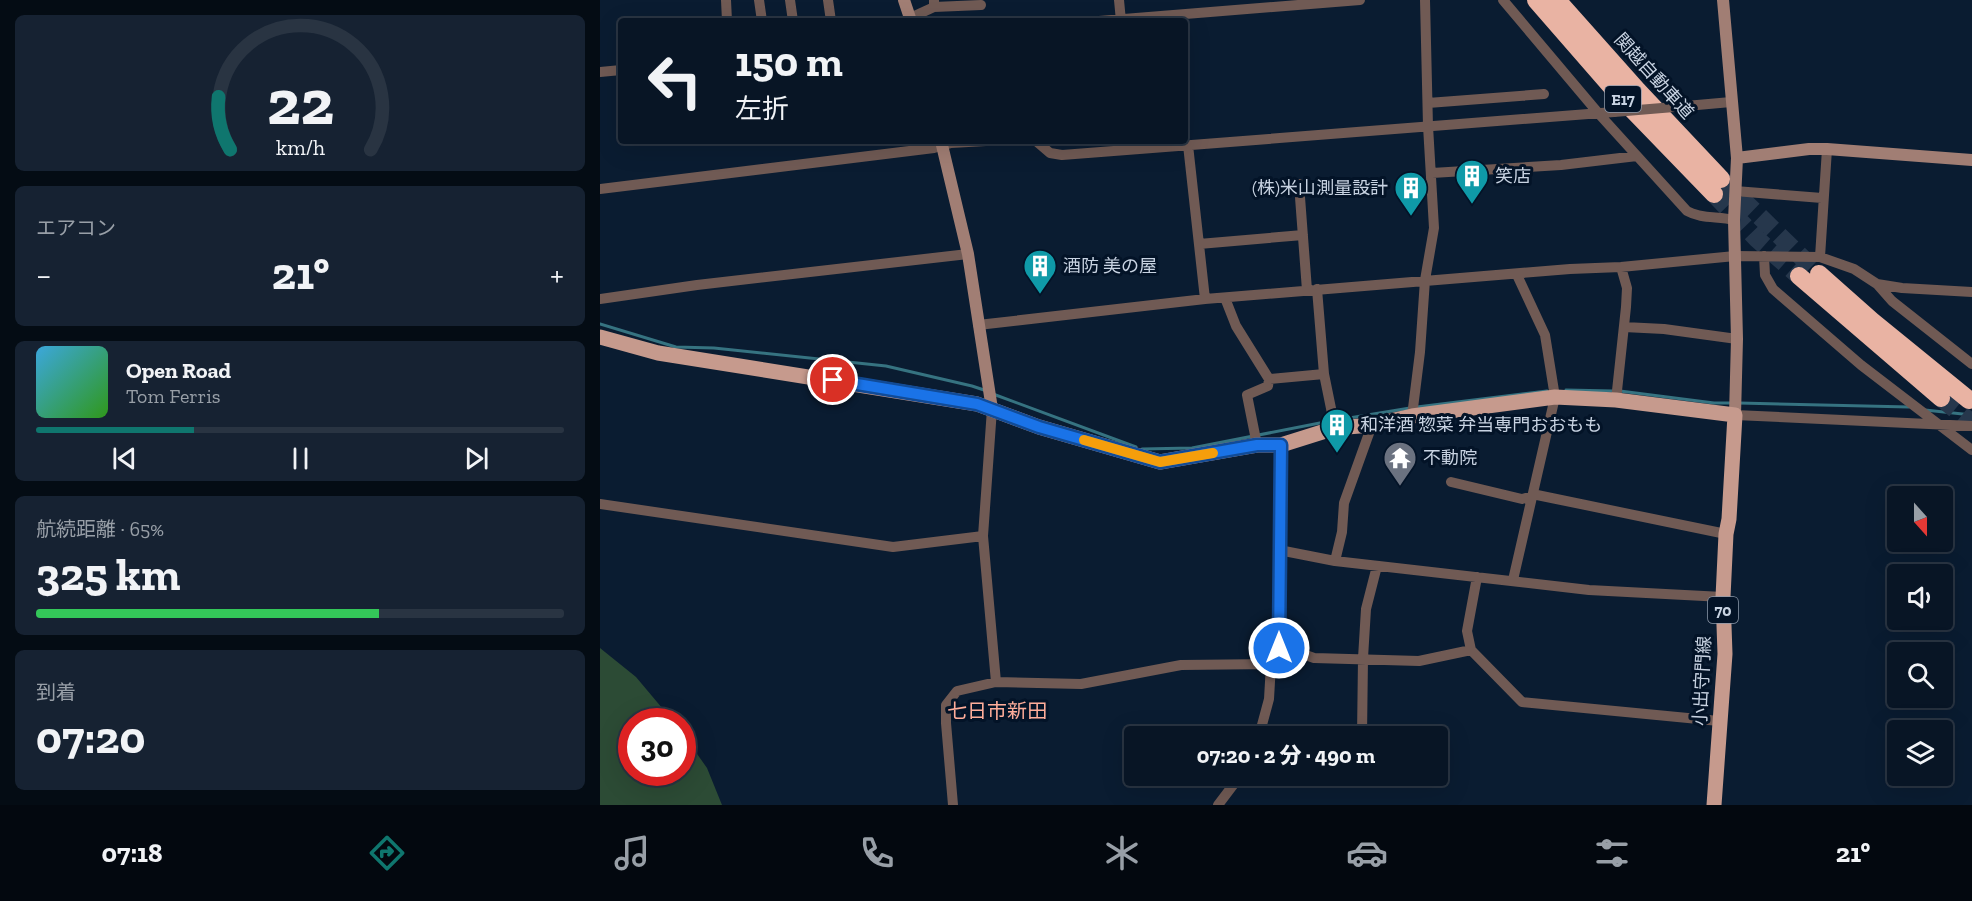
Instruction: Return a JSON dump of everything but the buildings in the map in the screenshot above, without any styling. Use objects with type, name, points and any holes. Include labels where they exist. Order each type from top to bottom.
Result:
[{"type":"highway","name":"関越自動車道","points":[[1536,0],[1624,101],[1723,188]]},
{"type":"highway","name":"関越自動車道","points":[[1557,0],[1723,188]]},
{"type":"highway","points":[[1820,266],[1872,321],[1969,400]]},
{"type":"highway","points":[[1799,276],[1941,398]]},
{"type":"main road","points":[[600,337],[658,353],[977,404],[1039,427],[1160,462],[1257,445],[1281,445],[1335,428],[1372,425],[1412,416],[1555,397],[1616,400],[1735,415]]},
{"type":"main road","name":"小出守門線","points":[[1714,805],[1725,654],[1723,597],[1735,415]]},
{"type":"street","points":[[726,0],[728,18]]},
{"type":"street","points":[[759,0],[762,18]]},
{"type":"street","points":[[790,0],[793,18]]},
{"type":"street","points":[[828,0],[831,18]]},
{"type":"street","points":[[904,0],[911,18]]},
{"type":"street","points":[[1119,0],[1121,18]]},
{"type":"street","points":[[1145,18],[1360,0]]},
{"type":"street","points":[[1412,416],[1420,352],[1425,280],[1434,228],[1428,126],[1425,0]]},
{"type":"street","points":[[1503,0],[1599,114],[1687,211],[1696,216],[1734,220]]},
{"type":"street","points":[[1723,0],[1737,158],[1723,188],[1734,220],[1737,339],[1735,415],[1972,426]]},
{"type":"street","points":[[913,18],[934,4],[981,5]]},
{"type":"street","points":[[600,72],[618,70]]},
{"type":"street","points":[[1428,103],[1544,94]]},
{"type":"street","points":[[1040,144],[1050,153],[1062,155],[1134,145],[1188,145],[1731,102]]},
{"type":"street","points":[[600,189],[941,144],[968,254],[992,409],[983,536],[996,682]]},
{"type":"street","points":[[1188,145],[1205,299]]},
{"type":"street","points":[[1737,158],[1827,149],[1972,160]]},
{"type":"street","points":[[1820,266],[1822,198],[1827,149]]},
{"type":"street","points":[[1432,173],[1550,166],[1637,156]]},
{"type":"street","points":[[1299,184],[1303,235],[1324,374],[1335,428]]},
{"type":"street","points":[[1723,188],[1822,198]]},
{"type":"street","points":[[1199,244],[1303,235]]},
{"type":"street","points":[[600,299],[968,254]]},
{"type":"street","points":[[978,326],[1205,299],[1735,256],[1764,256],[1820,266],[1854,269],[1877,284],[1892,301],[1972,364]]},
{"type":"street","points":[[1764,256],[1765,275],[1773,289],[1861,365],[1972,450]]},
{"type":"street","points":[[1616,400],[1627,288],[1621,267]]},
{"type":"street","points":[[1513,580],[1555,397],[1545,335],[1517,275]]},
{"type":"street","points":[[1877,284],[1902,288],[1972,292]]},
{"type":"street","points":[[1225,298],[1236,326],[1269,379],[1268,386],[1247,395],[1257,445]]},
{"type":"street","points":[[1624,327],[1664,329],[1737,339]]},
{"type":"street","points":[[1269,379],[1324,374]]},
{"type":"street","points":[[1335,561],[1342,532],[1344,503],[1372,425]]},
{"type":"street","points":[[1262,726],[1269,699],[1271,664],[1279,648],[1281,445]]},
{"type":"street","points":[[1451,482],[1522,499],[1537,495],[1726,534]]},
{"type":"street","points":[[600,504],[893,547],[983,536]]},
{"type":"street","points":[[1279,550],[1335,561],[1589,590],[1723,597]]},
{"type":"street","points":[[1362,726],[1366,609],[1377,566]]},
{"type":"street","points":[[1477,577],[1467,631],[1471,650],[1522,702],[1719,721]]},
{"type":"street","points":[[1279,648],[1314,658],[1419,661],[1471,650]]},
{"type":"street","points":[[953,805],[946,705],[957,691],[996,682],[1081,684],[1181,665],[1271,664]]},
{"type":"street","points":[[1218,805],[1232,786]]},
{"type":"green space","points":[[600,648],[636,677],[662,708],[618,708],[618,786],[696,786],[696,752],[707,768],[722,805],[600,805]]},
{"type":"waterway","points":[[600,324],[676,347],[714,348],[886,366],[987,391]]},
{"type":"waterway","points":[[1566,390],[1613,391]]},
{"type":"waterway","points":[[1417,407],[1547,391]]},
{"type":"waterway","points":[[1620,391],[1714,403],[1732,403]]},
{"type":"waterway","points":[[993,394],[1136,447]]},
{"type":"waterway","points":[[1739,403],[1909,407]]},
{"type":"waterway","points":[[1337,420],[1410,408]]},
{"type":"waterway","points":[[1925,410],[1972,415]]},
{"type":"waterway","points":[[1142,449],[1192,448],[1330,421]]},
{"type":"tunnel","points":[[1721,179],[1819,274]]},
{"type":"tunnel","points":[[1714,194],[1757,239],[1799,276]]},
{"type":"tunnel","points":[[1941,398],[1972,423]]},
{"type":"slow traffic","points":[[1084,440],[1160,462],[1213,453]]},
{"type":"place","name":"笑店","points":[[1472,205]]},
{"type":"place","name":"(株)米山測量設計","points":[[1411,217]]},
{"type":"place","name":"酒防 美の屋","points":[[1040,295]]},
{"type":"place","name":"和洋酒 惣菜 弁当専門おおもも","points":[[1337,454]]},
{"type":"place","name":"不動院","points":[[1400,487]]},
{"type":"district","name":"七日市新田","points":[[997,711]]},
{"type":"route","points":[[833,380],[977,404],[1039,427],[1160,462],[1257,445],[1281,445],[1279,648]]}]
